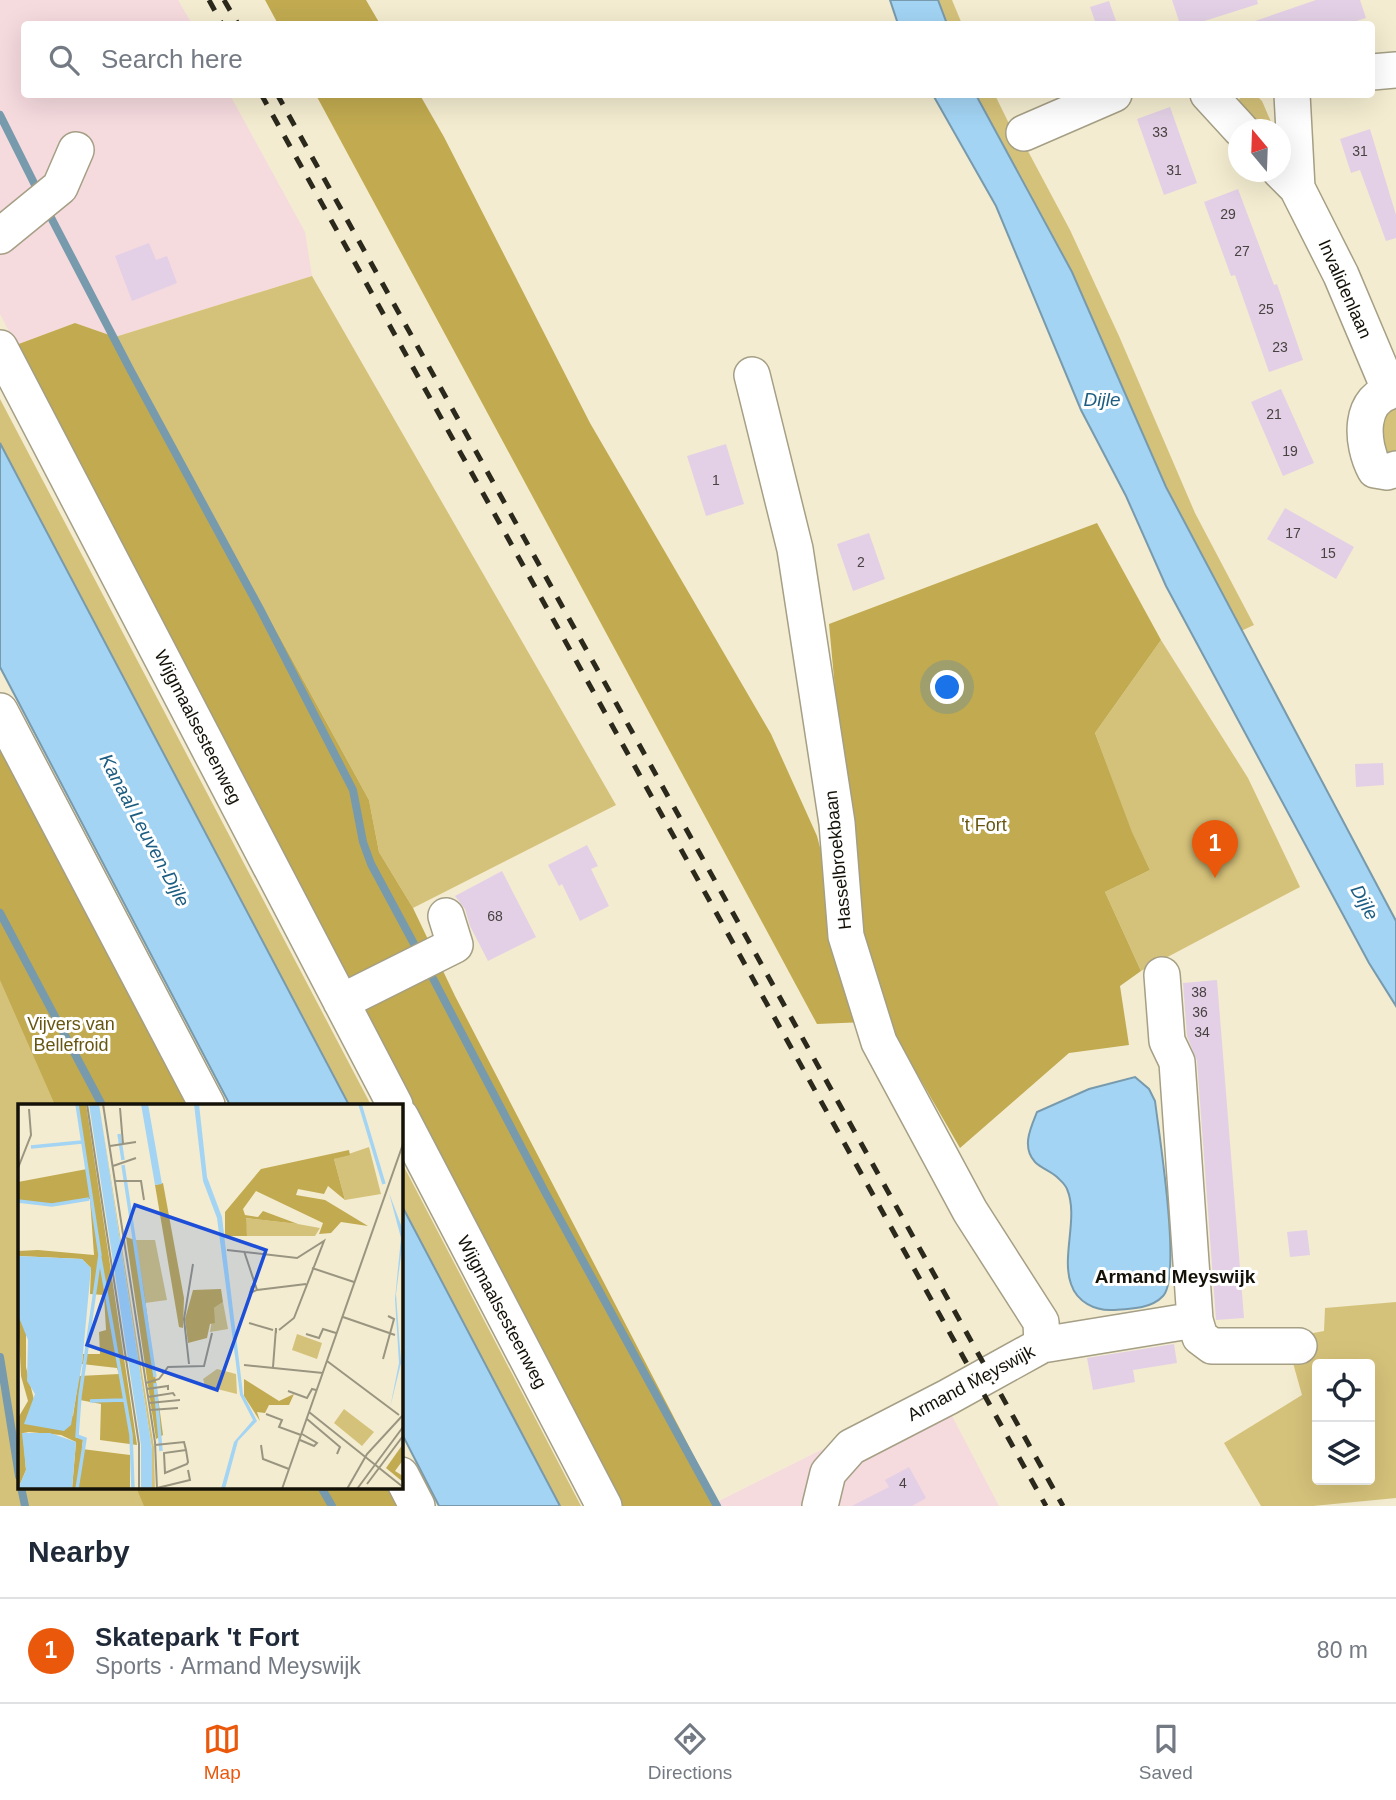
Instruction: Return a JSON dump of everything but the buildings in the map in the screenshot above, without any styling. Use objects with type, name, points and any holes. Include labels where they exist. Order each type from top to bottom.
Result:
[{"type":"street","points":[[1375,72],[1396,70]]},
{"type":"street","points":[[1024,133],[1105,98]]},
{"type":"street","points":[[1212,98],[1231,119]]},
{"type":"street","name":"Invalidenlaan","points":[[1291,122],[1292,98]]},
{"type":"street","points":[[0,236],[57,190],[76,150]]},
{"type":"street","name":"Invalidenlaan","points":[[1291,182],[1341,275],[1393,391],[1375,402],[1366,418],[1363,433],[1367,456],[1375,470],[1387,472],[1396,469]]},
{"type":"street","name":"Wijgmaalsesteenweg","points":[[0,348],[394,1104]]},
{"type":"street","name":"Hasselbroekbaan","points":[[752,376],[795,549],[837,824],[846,936],[879,1042],[970,1211],[1041,1322],[1042,1345]]},
{"type":"street","points":[[0,711],[206,1104]]},
{"type":"street","points":[[341,1002],[455,946],[446,916]]},
{"type":"street","points":[[1162,975],[1167,1041],[1176,1059],[1195,1320],[1199,1337],[1212,1346],[1299,1346]]},
{"type":"street","name":"Wijgmaalsesteenweg","points":[[402,1119],[604,1506]]},
{"type":"street","name":"Armand Meyswijk","points":[[820,1506],[828,1473],[851,1447],[1042,1345],[1195,1320]]},
{"type":"street","points":[[402,1477],[417,1506]]},
{"type":"shaded area","points":[[0,0],[178,0],[190,21],[21,21],[21,98],[232,98],[305,232],[312,276],[115,337],[75,323],[16,345],[0,314]]},
{"type":"shaded area","points":[[939,1391],[999,1506],[720,1506],[719,1501]]},
{"type":"green space","points":[[265,0],[366,0],[378,21],[276,21]]},
{"type":"green space","points":[[938,0],[952,0],[961,21],[946,21]]},
{"type":"green space","points":[[318,98],[422,98],[590,423],[771,734],[817,836],[866,1022],[817,1024]]},
{"type":"green space","points":[[978,98],[996,98],[1015,136],[1029,153],[1070,230],[1195,513],[1254,625],[1241,631],[1166,487],[1072,272]]},
{"type":"green space","points":[[1240,98],[1259,98],[1270,119],[1247,119],[1240,108]]},
{"type":"green space","points":[[312,276],[616,805],[413,908],[379,852],[369,800],[115,337]]},
{"type":"green space","points":[[75,323],[115,337],[369,800],[379,852],[413,908],[455,996],[720,1506],[621,1506],[16,345]]},
{"type":"green space","points":[[0,399],[370,1104],[348,1104],[0,443]]},
{"type":"green space","points":[[1396,405],[1396,453],[1382,459],[1376,423]]},
{"type":"green space","name":"'t Fort","points":[[1097,523],[1161,640],[1095,733],[1132,832],[1150,870],[1105,892],[1141,971],[1120,986],[1129,1045],[1069,1053],[960,1148],[893,1032],[857,926],[829,624]]},
{"type":"green space","points":[[1161,640],[1248,778],[1300,887],[1141,971],[1105,892],[1150,870],[1132,833],[1095,733]]},
{"type":"green space","name":"Vijvers van Bellefroid","points":[[0,746],[187,1104],[18,1104],[18,1489],[389,1489],[399,1506],[0,1506]]},
{"type":"green space","name":"Vijvers van Bellefroid","points":[[0,746],[187,1104],[55,1104],[0,980]]},
{"type":"green space","points":[[402,1163],[581,1506],[560,1506],[402,1206]]},
{"type":"green space","points":[[1396,1302],[1396,1498],[1313,1506],[1261,1506],[1224,1443],[1302,1395],[1286,1338],[1324,1331],[1325,1308]]},
{"type":"green space","points":[[137,1489],[389,1489],[399,1506],[144,1506]]},
{"type":"water","points":[[890,0],[938,0],[946,21],[897,21]]},
{"type":"water","name":"Dijle","points":[[935,98],[978,98],[1072,272],[1166,487],[1396,921],[1396,1006],[1369,963],[1166,586],[1126,496],[1081,410],[996,206]]},
{"type":"water","name":"Kanaal Leuven-Dijle","points":[[0,443],[348,1104],[229,1104],[0,667]]},
{"type":"water","points":[[1135,1077],[1149,1089],[1155,1101],[1170,1234],[1168,1283],[1163,1296],[1153,1304],[1133,1309],[1106,1310],[1087,1304],[1071,1284],[1068,1261],[1071,1212],[1067,1189],[1057,1177],[1035,1162],[1029,1150],[1028,1137],[1037,1112],[1089,1089]]},
{"type":"water","points":[[402,1206],[560,1506],[439,1506],[402,1434]]},
{"type":"waterway","points":[[0,115],[39,193]]},
{"type":"waterway","points":[[46,208],[260,609],[353,790],[363,842],[371,864],[420,955]]},
{"type":"waterway","points":[[0,913],[101,1104]]},
{"type":"waterway","points":[[428,969],[544,1190],[717,1506]]},
{"type":"waterway","points":[[0,1357],[18,1470]]},
{"type":"waterway","points":[[21,1489],[25,1506]]},
{"type":"waterway","points":[[322,1489],[332,1506]]},
{"type":"railway","points":[[209,0],[220,21]]},
{"type":"railway","points":[[224,0],[236,21]]},
{"type":"railway","points":[[263,98],[1046,1506]]},
{"type":"railway","points":[[279,98],[1063,1506]]},
{"type":"place","name":"Skatepark 't Fort","points":[[1215,878]]},
{"type":"district","name":"Armand Meyswijk","points":[[1175,1276]]}]
